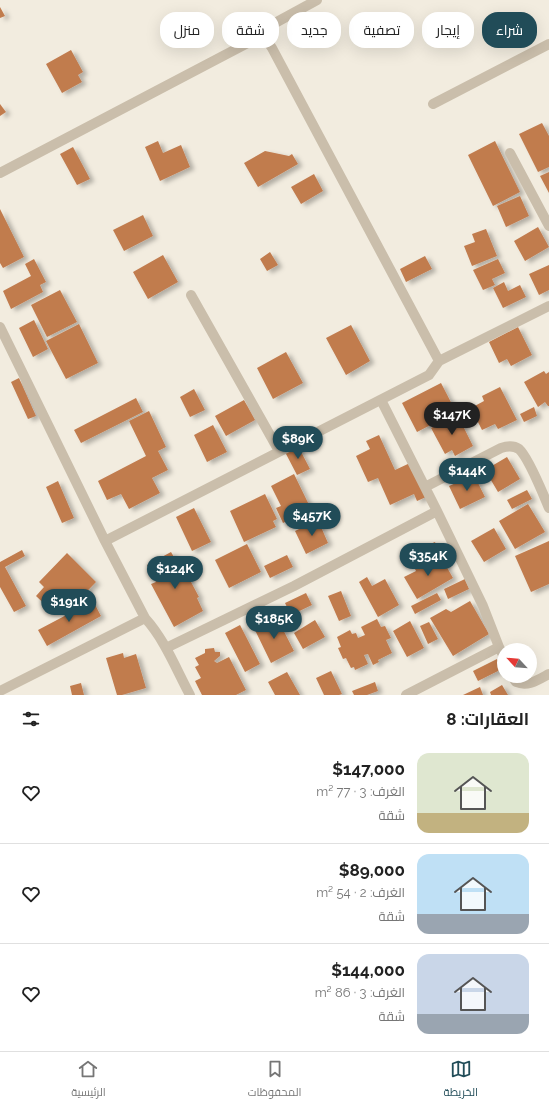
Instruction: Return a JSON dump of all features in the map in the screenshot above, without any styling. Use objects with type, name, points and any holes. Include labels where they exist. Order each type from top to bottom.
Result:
[{"type":"street","points":[[279,21],[317,0]]},
{"type":"street","points":[[433,104],[549,44]]},
{"type":"street","points":[[0,173],[238,48]]},
{"type":"street","points":[[272,48],[439,362]]},
{"type":"street","points":[[510,152],[549,226]]},
{"type":"street","points":[[191,295],[279,451]]},
{"type":"street","points":[[105,541],[428,375],[439,362],[549,306]]},
{"type":"street","points":[[0,327],[105,541],[145,618],[154,627],[190,695]]},
{"type":"street","points":[[380,400],[438,511],[483,606],[497,643]]},
{"type":"street","points":[[425,487],[501,448],[512,446],[518,448],[524,456],[549,508]]},
{"type":"street","points":[[166,648],[294,586],[438,511]]},
{"type":"street","points":[[0,691],[145,618]]},
{"type":"street","points":[[406,695],[497,648]]},
{"type":"street","points":[[537,681],[549,674]]},
{"type":"street","points":[[521,683],[533,683]]},
{"type":"building","points":[[0,7],[5,16],[0,18]]},
{"type":"building","points":[[71,50],[83,72],[78,75],[82,82],[62,93],[46,64]]},
{"type":"building","points":[[0,104],[6,112],[0,116]]},
{"type":"building","points":[[542,123],[549,136],[549,167],[538,172],[519,134]]},
{"type":"building","points":[[158,141],[163,153],[181,145],[190,167],[160,181],[145,147]]},
{"type":"building","points":[[495,141],[520,192],[493,206],[468,155]]},
{"type":"building","points":[[73,147],[90,179],[77,185],[60,154]]},
{"type":"building","points":[[265,151],[289,156],[292,154],[298,164],[258,187],[244,163]]},
{"type":"building","points":[[549,172],[549,193],[540,176]]},
{"type":"building","points":[[314,174],[323,191],[301,204],[291,187]]},
{"type":"building","points":[[520,196],[529,216],[506,227],[497,206]]},
{"type":"building","points":[[0,209],[24,257],[3,268],[0,263]]},
{"type":"building","points":[[143,215],[153,236],[124,251],[113,230]]},
{"type":"building","points":[[538,227],[549,247],[525,261],[514,241]]},
{"type":"building","points":[[486,229],[497,256],[472,266],[464,246],[475,242],[472,234]]},
{"type":"building","points":[[270,252],[278,265],[267,271],[260,259]]},
{"type":"building","points":[[163,255],[178,282],[148,299],[133,272]]},
{"type":"building","points":[[425,256],[432,269],[406,282],[400,269]]},
{"type":"building","points":[[34,259],[46,282],[40,285],[43,292],[11,309],[3,291],[31,276],[25,264]]},
{"type":"building","points":[[498,259],[505,273],[492,279],[495,285],[483,290],[473,270]]},
{"type":"building","points":[[549,265],[549,290],[539,295],[529,274]]},
{"type":"building","points":[[504,282],[508,291],[520,285],[526,297],[503,308],[493,288]]},
{"type":"building","points":[[60,290],[77,322],[47,337],[31,305]]},
{"type":"building","points":[[34,320],[48,349],[33,357],[19,328]]},
{"type":"building","points":[[79,324],[98,363],[66,379],[46,341]]},
{"type":"building","points":[[351,325],[370,361],[346,375],[326,338]]},
{"type":"building","points":[[518,327],[532,355],[511,366],[507,359],[499,363],[489,342]]},
{"type":"building","points":[[286,352],[303,383],[273,399],[257,368]]},
{"type":"building","points":[[544,371],[546,374],[549,372],[549,406],[545,402],[538,407],[524,382]]},
{"type":"building","points":[[19,378],[36,416],[28,419],[11,382]]},
{"type":"building","points":[[441,383],[456,412],[417,432],[402,403]]},
{"type":"building","points":[[500,387],[517,420],[498,429],[495,424],[482,430],[471,408],[484,401],[482,396]]},
{"type":"building","points":[[194,389],[205,410],[190,417],[180,397]]},
{"type":"building","points":[[136,398],[143,412],[81,443],[74,430]]},
{"type":"building","points":[[244,400],[255,420],[226,436],[215,416]]},
{"type":"building","points":[[534,407],[537,416],[524,422],[520,414]]},
{"type":"building","points":[[149,411],[166,447],[158,451],[168,470],[152,478],[160,493],[129,509],[121,494],[107,500],[98,481],[146,456],[129,421]]},
{"type":"building","points":[[457,414],[473,446],[455,456],[452,450],[445,454],[431,428]]},
{"type":"building","points":[[213,425],[227,452],[207,462],[194,435]]},
{"type":"building","points":[[379,435],[395,470],[410,463],[426,497],[417,501],[414,494],[390,505],[378,478],[368,482],[356,456],[370,449],[366,441]]},
{"type":"building","points":[[298,446],[310,469],[297,475],[285,452]]},
{"type":"building","points":[[507,457],[520,479],[498,492],[485,470]]},
{"type":"building","points":[[294,474],[311,509],[283,523],[276,508],[281,506],[271,486]]},
{"type":"building","points":[[474,475],[485,497],[460,509],[449,486]]},
{"type":"building","points":[[58,481],[74,518],[62,523],[46,487]]},
{"type":"building","points":[[527,490],[532,499],[512,509],[507,500]]},
{"type":"building","points":[[265,494],[277,519],[273,521],[276,527],[244,542],[230,511]]},
{"type":"building","points":[[528,504],[545,532],[515,549],[499,521]]},
{"type":"building","points":[[194,508],[211,542],[192,551],[176,517]]},
{"type":"building","points":[[318,520],[328,543],[306,554],[295,531]]},
{"type":"building","points":[[494,528],[506,549],[484,562],[471,541]]},
{"type":"building","points":[[549,541],[549,584],[531,592],[515,556]]},
{"type":"building","points":[[435,542],[438,550],[426,555],[423,547]]},
{"type":"building","points":[[247,544],[261,572],[229,588],[215,560]]},
{"type":"building","points":[[22,550],[25,556],[5,567],[26,606],[14,612],[0,587],[0,562]]},
{"type":"building","points":[[171,552],[181,569],[183,567],[199,597],[197,598],[203,611],[174,627],[151,584],[156,582],[147,565]]},
{"type":"building","points":[[67,553],[96,582],[67,612],[60,605],[53,612],[36,596],[44,587],[39,582]]},
{"type":"building","points":[[287,555],[293,567],[270,578],[264,566]]},
{"type":"building","points":[[441,557],[453,578],[417,599],[404,577],[416,571],[414,567],[427,559],[430,563]]},
{"type":"building","points":[[367,577],[372,586],[385,579],[399,605],[378,617],[359,582]]},
{"type":"building","points":[[465,579],[469,589],[448,599],[444,589]]},
{"type":"building","points":[[341,591],[351,616],[339,621],[328,596]]},
{"type":"building","points":[[306,593],[312,605],[291,615],[285,603]]},
{"type":"building","points":[[437,593],[441,600],[415,614],[411,606]]},
{"type":"building","points":[[93,601],[101,616],[47,646],[38,630]]},
{"type":"building","points":[[470,601],[489,634],[453,656],[430,618],[446,609],[451,612]]},
{"type":"building","points":[[276,616],[294,651],[271,663],[254,628]]},
{"type":"building","points":[[377,619],[381,627],[385,626],[391,638],[386,640],[392,653],[378,660],[379,662],[373,665],[368,654],[364,655],[368,664],[355,670],[354,667],[351,668],[346,658],[343,659],[338,648],[341,647],[337,637],[350,630],[352,634],[356,633],[358,638],[365,635],[361,627]]},
{"type":"building","points":[[315,620],[325,637],[303,649],[294,633]]},
{"type":"building","points":[[410,621],[424,648],[407,657],[393,631]]},
{"type":"building","points":[[429,622],[438,639],[428,644],[420,626]]},
{"type":"building","points":[[240,625],[260,664],[245,672],[225,633]]},
{"type":"building","points":[[214,648],[215,652],[220,652],[220,656],[214,661],[217,663],[229,657],[246,690],[236,695],[202,695],[195,681],[201,678],[195,667],[199,665],[195,658],[205,653],[205,649]]},
{"type":"building","points":[[123,653],[124,658],[136,654],[146,688],[117,695],[106,658]]},
{"type":"building","points":[[497,659],[497,672],[478,681],[473,671]]},
{"type":"building","points":[[331,671],[342,694],[324,695],[316,678]]},
{"type":"building","points":[[287,672],[300,695],[275,695],[268,682]]},
{"type":"building","points":[[375,682],[378,691],[367,695],[354,695],[352,691]]},
{"type":"building","points":[[81,683],[84,695],[72,695],[70,686]]},
{"type":"building","points":[[502,685],[508,695],[491,695],[490,692]]},
{"type":"building","points":[[480,687],[483,695],[463,695]]}]
